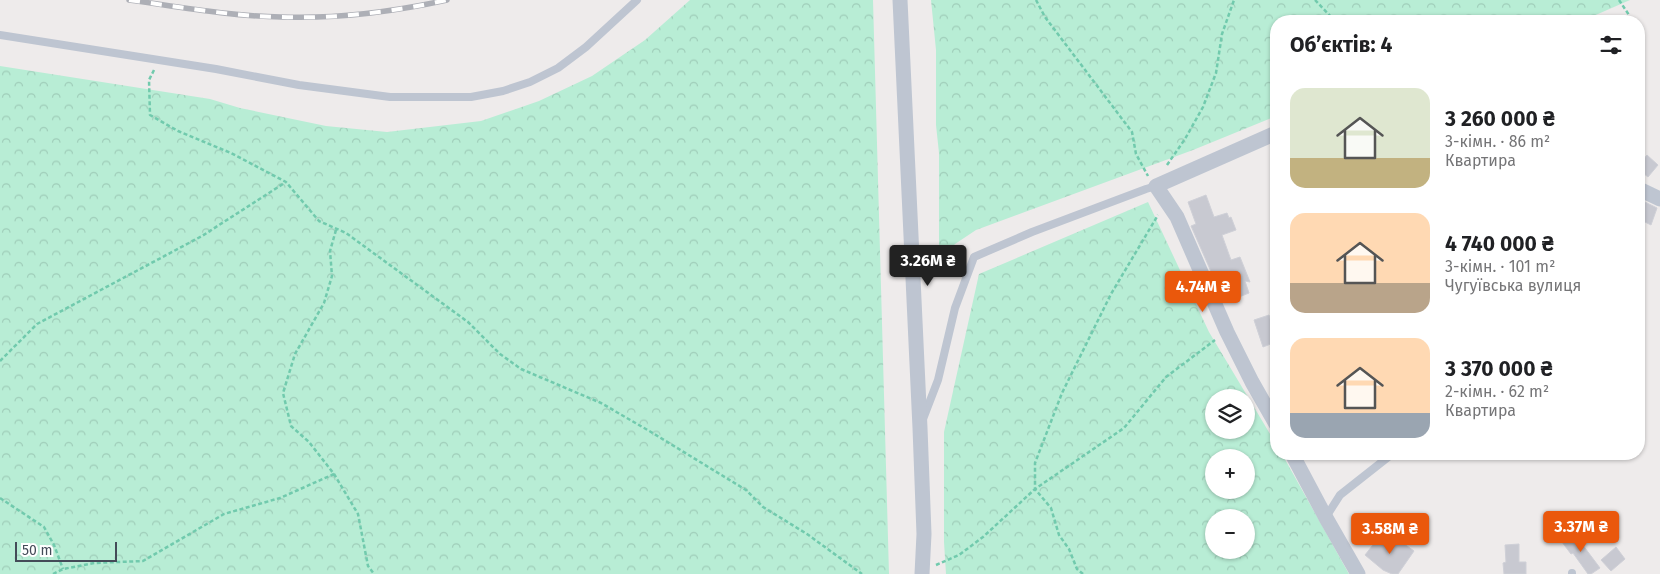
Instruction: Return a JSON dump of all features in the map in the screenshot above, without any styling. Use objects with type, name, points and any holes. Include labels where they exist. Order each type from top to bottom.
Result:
[{"type":"street","points":[[900,0],[920,428],[924,534],[922,573]]},
{"type":"street","points":[[1270,136],[1151,188],[1177,217],[1226,332],[1270,414]]},
{"type":"street","points":[[1645,193],[1660,199]]},
{"type":"street","points":[[1295,460],[1358,574]]},
{"type":"lane","points":[[0,35],[390,97],[471,97],[503,91],[530,82],[558,68],[586,47],[637,0]]},
{"type":"lane","points":[[920,428],[938,380],[955,308],[974,256],[1032,232],[1151,188]]},
{"type":"lane","points":[[1326,518],[1340,495],[1384,460]]},
{"type":"path","points":[[1036,0],[1045,17],[1132,132],[1136,154],[1148,174],[1151,188]]},
{"type":"path","points":[[1151,188],[1203,106],[1216,73],[1222,34],[1234,0]]},
{"type":"path","points":[[1316,0],[1330,15]]},
{"type":"path","points":[[1620,0],[1628,15]]},
{"type":"path","points":[[159,60],[149,80],[150,115],[178,131],[230,153],[286,182],[319,221],[346,233],[468,322],[500,354],[522,369],[601,404],[651,432],[746,490],[763,507],[807,534],[862,574]]},
{"type":"path","points":[[0,361],[37,324],[202,236],[286,182]]},
{"type":"path","points":[[1083,574],[1077,569],[1069,549],[1059,535],[1051,508],[1035,489],[1034,463],[1062,393],[1111,294],[1160,213]]},
{"type":"path","points":[[336,230],[330,252],[332,276],[324,303],[295,354],[283,393],[291,426],[309,442],[334,474],[358,514],[368,566],[374,574]]},
{"type":"path","points":[[922,573],[959,555],[1035,489],[1124,428],[1166,377],[1226,332]]},
{"type":"path","points":[[53,574],[94,563],[143,561],[224,514],[280,498],[334,474]]},
{"type":"path","points":[[0,498],[44,527],[54,545],[63,570]]},
{"type":"green space","points":[[690,0],[873,0],[889,574],[0,574],[0,66],[210,99],[240,108],[326,126],[387,132],[481,121],[539,101],[592,76],[645,40]]},
{"type":"green space","points":[[931,0],[1630,0],[1596,15],[1270,15],[1270,118],[1193,150],[976,230],[955,244],[939,263],[939,153],[936,125],[936,50]]},
{"type":"green space","points":[[1148,202],[1209,332],[1243,389],[1205,389],[1205,439],[1255,439],[1255,409],[1270,434],[1270,460],[1285,460],[1349,574],[946,574],[944,542],[944,432],[979,274]]},
{"type":"building","points":[[1647,155],[1658,165],[1648,177],[1645,175],[1645,158]]},
{"type":"building","points":[[1206,195],[1214,217],[1227,213],[1229,218],[1231,217],[1236,230],[1222,235],[1231,260],[1240,257],[1250,282],[1245,281],[1249,293],[1229,301],[1221,280],[1216,283],[1191,226],[1196,224],[1188,202]]},
{"type":"building","points":[[1645,202],[1657,208],[1651,225],[1645,222]]},
{"type":"building","points":[[1269,315],[1270,344],[1263,347],[1254,320]]},
{"type":"building","points":[[1577,531],[1585,541],[1582,544],[1600,568],[1591,574],[1588,574],[1573,553],[1571,554],[1562,542]]},
{"type":"building","points":[[1380,536],[1391,544],[1396,538],[1414,551],[1398,574],[1392,574],[1383,570],[1365,555]]},
{"type":"building","points":[[1519,544],[1519,562],[1526,562],[1526,574],[1504,574],[1503,563],[1506,562],[1505,545]]},
{"type":"building","points":[[1616,547],[1625,559],[1611,571],[1601,560]]},
{"type":"railway","points":[[129,0],[224,13],[302,17],[364,14],[447,0]]}]
